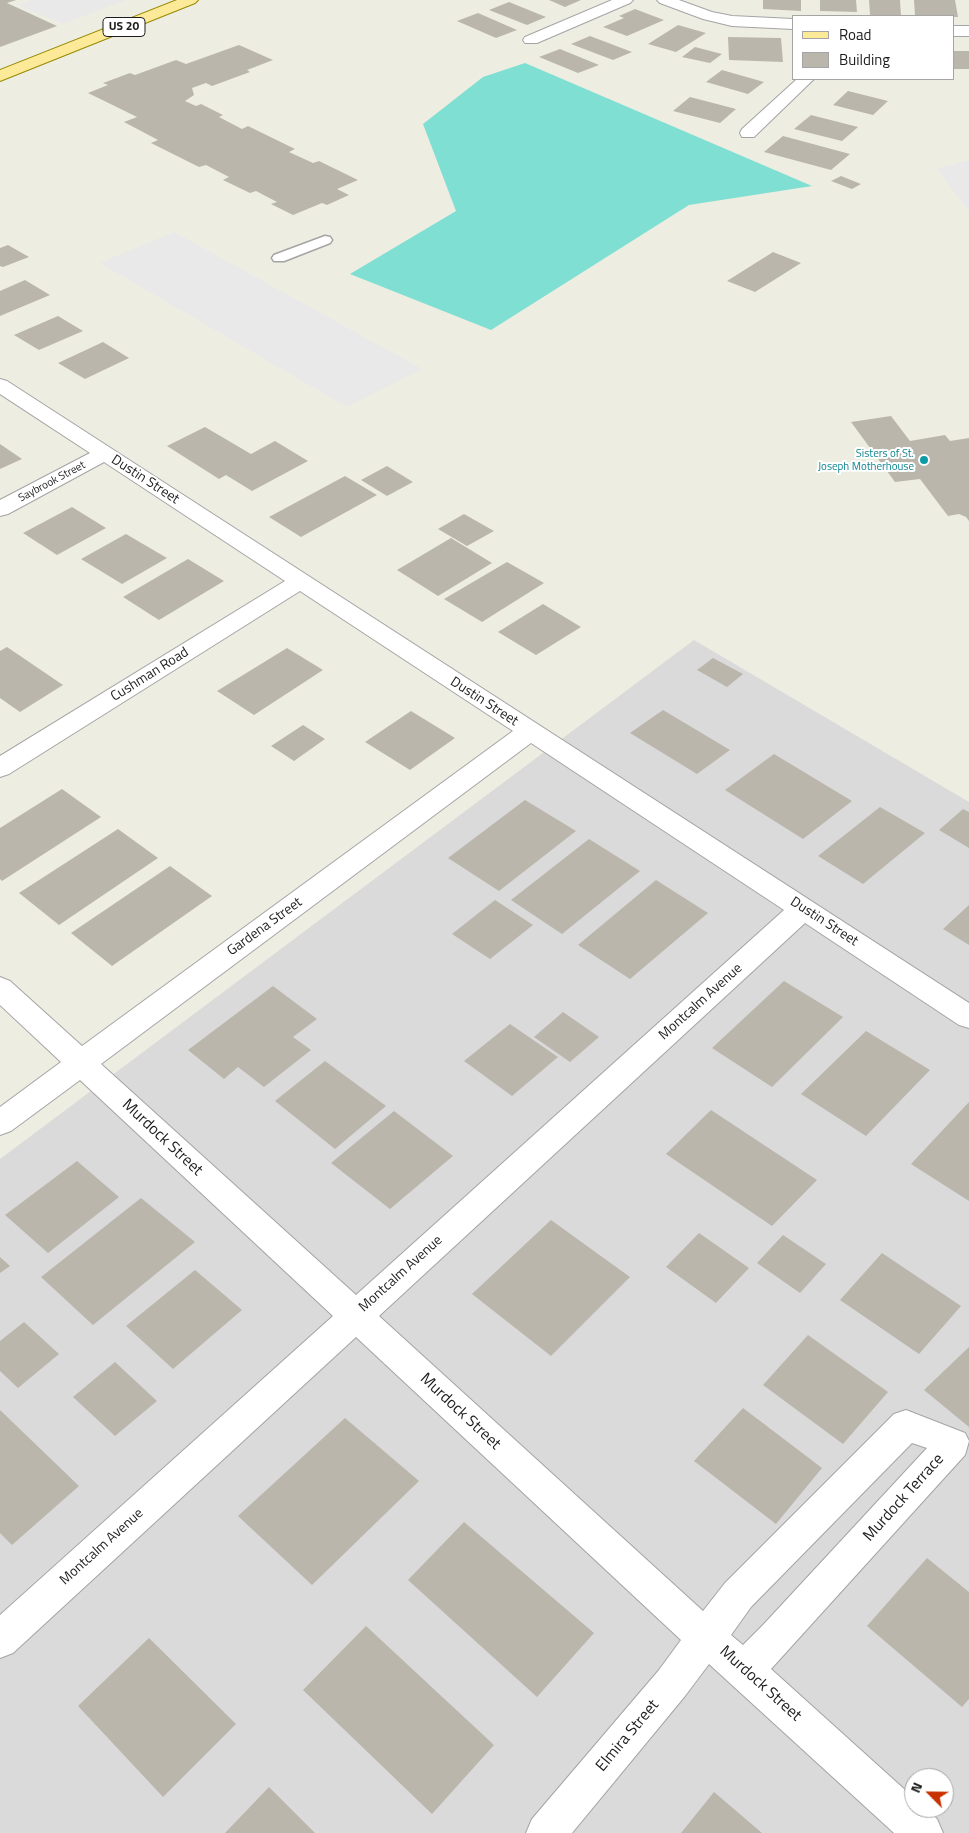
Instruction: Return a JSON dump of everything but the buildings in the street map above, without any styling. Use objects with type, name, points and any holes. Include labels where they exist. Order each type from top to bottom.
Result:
[{"type":"main road","name":"US 20","points":[[0,76],[190,0]]},
{"type":"street","points":[[530,40],[626,0]]},
{"type":"street","points":[[666,0],[708,16],[732,21],[792,24]]},
{"type":"street","points":[[954,30],[969,31]]},
{"type":"street","points":[[748,133],[805,80]]},
{"type":"street","name":"Dustin Street","points":[[0,385],[969,1017]]},
{"type":"street","name":"Saybrook Street","points":[[0,509],[104,454]]},
{"type":"street","name":"Cushman Road","points":[[0,768],[301,582]]},
{"type":"street","name":"Gardena Street","points":[[0,1123],[530,731]]},
{"type":"street","name":"Montcalm Avenue","points":[[0,1640],[803,909]]},
{"type":"street","name":"Murdock Street","points":[[0,988],[682,1617],[744,1670],[923,1833]]},
{"type":"street","name":"Murdock Terrace","points":[[706,1636],[738,1594],[906,1425],[953,1444],[776,1638],[744,1670]]},
{"type":"street","name":"Elmira Street","points":[[546,1833],[672,1683],[706,1636]]},
{"type":"lane","points":[[280,258],[325,240]]},
{"type":"shaded area","points":[[30,0],[126,0],[63,24],[18,5]]},
{"type":"shaded area","points":[[525,63],[812,186],[689,205],[491,330],[350,274],[456,211],[423,124],[483,77]]},
{"type":"shaded area","points":[[969,160],[969,212],[937,169]]},
{"type":"shaded area","points":[[174,232],[422,369],[347,407],[100,263]]},
{"type":"shaded area","points":[[694,640],[969,802],[969,1833],[0,1833],[0,1159]]},
{"type":"place","name":"Sisters of St. Joseph Motherhouse","points":[[924,460]]}]
